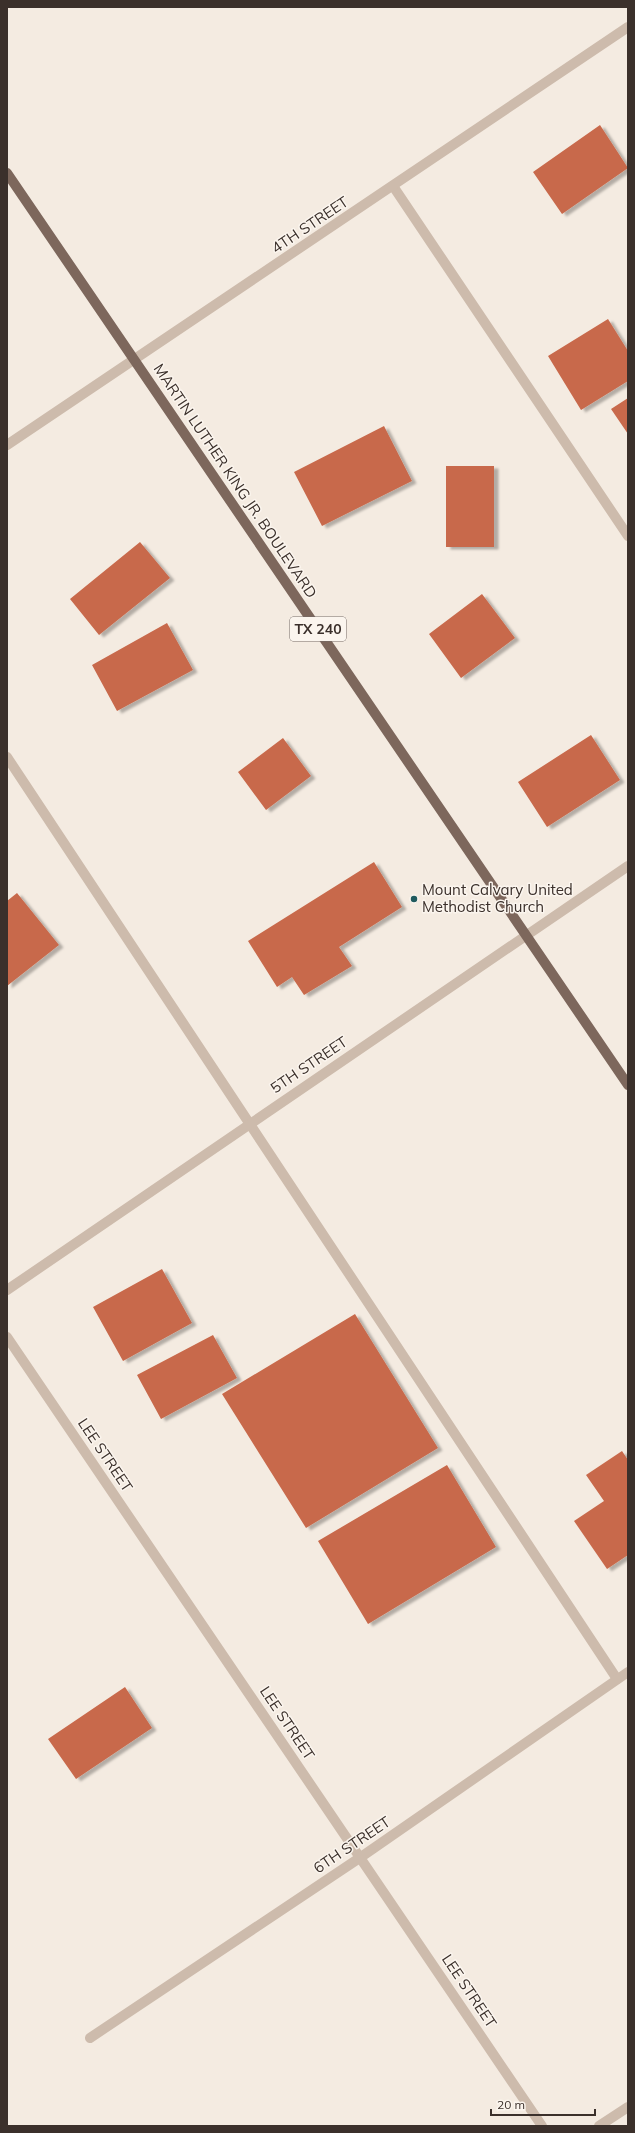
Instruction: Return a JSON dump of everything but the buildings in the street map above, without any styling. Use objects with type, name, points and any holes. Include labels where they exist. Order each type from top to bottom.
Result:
[{"type":"main road","name":"MARTIN LUTHER KING JR. BOULEVARD","points":[[7,173],[628,1085]]},
{"type":"street","name":"4TH STREET","points":[[7,445],[135,361],[628,27]]},
{"type":"street","points":[[393,186],[628,536]]},
{"type":"street","points":[[7,757],[617,1679]]},
{"type":"street","name":"5TH STREET","points":[[7,1290],[628,866]]},
{"type":"street","name":"LEE STREET","points":[[7,1337],[542,2126]]},
{"type":"street","name":"6TH STREET","points":[[90,2038],[361,1857],[628,1672]]},
{"type":"street","points":[[599,2126],[628,2107]]},
{"type":"place","name":"Mount Calvary United Methodist Church","points":[[414,899]]}]
